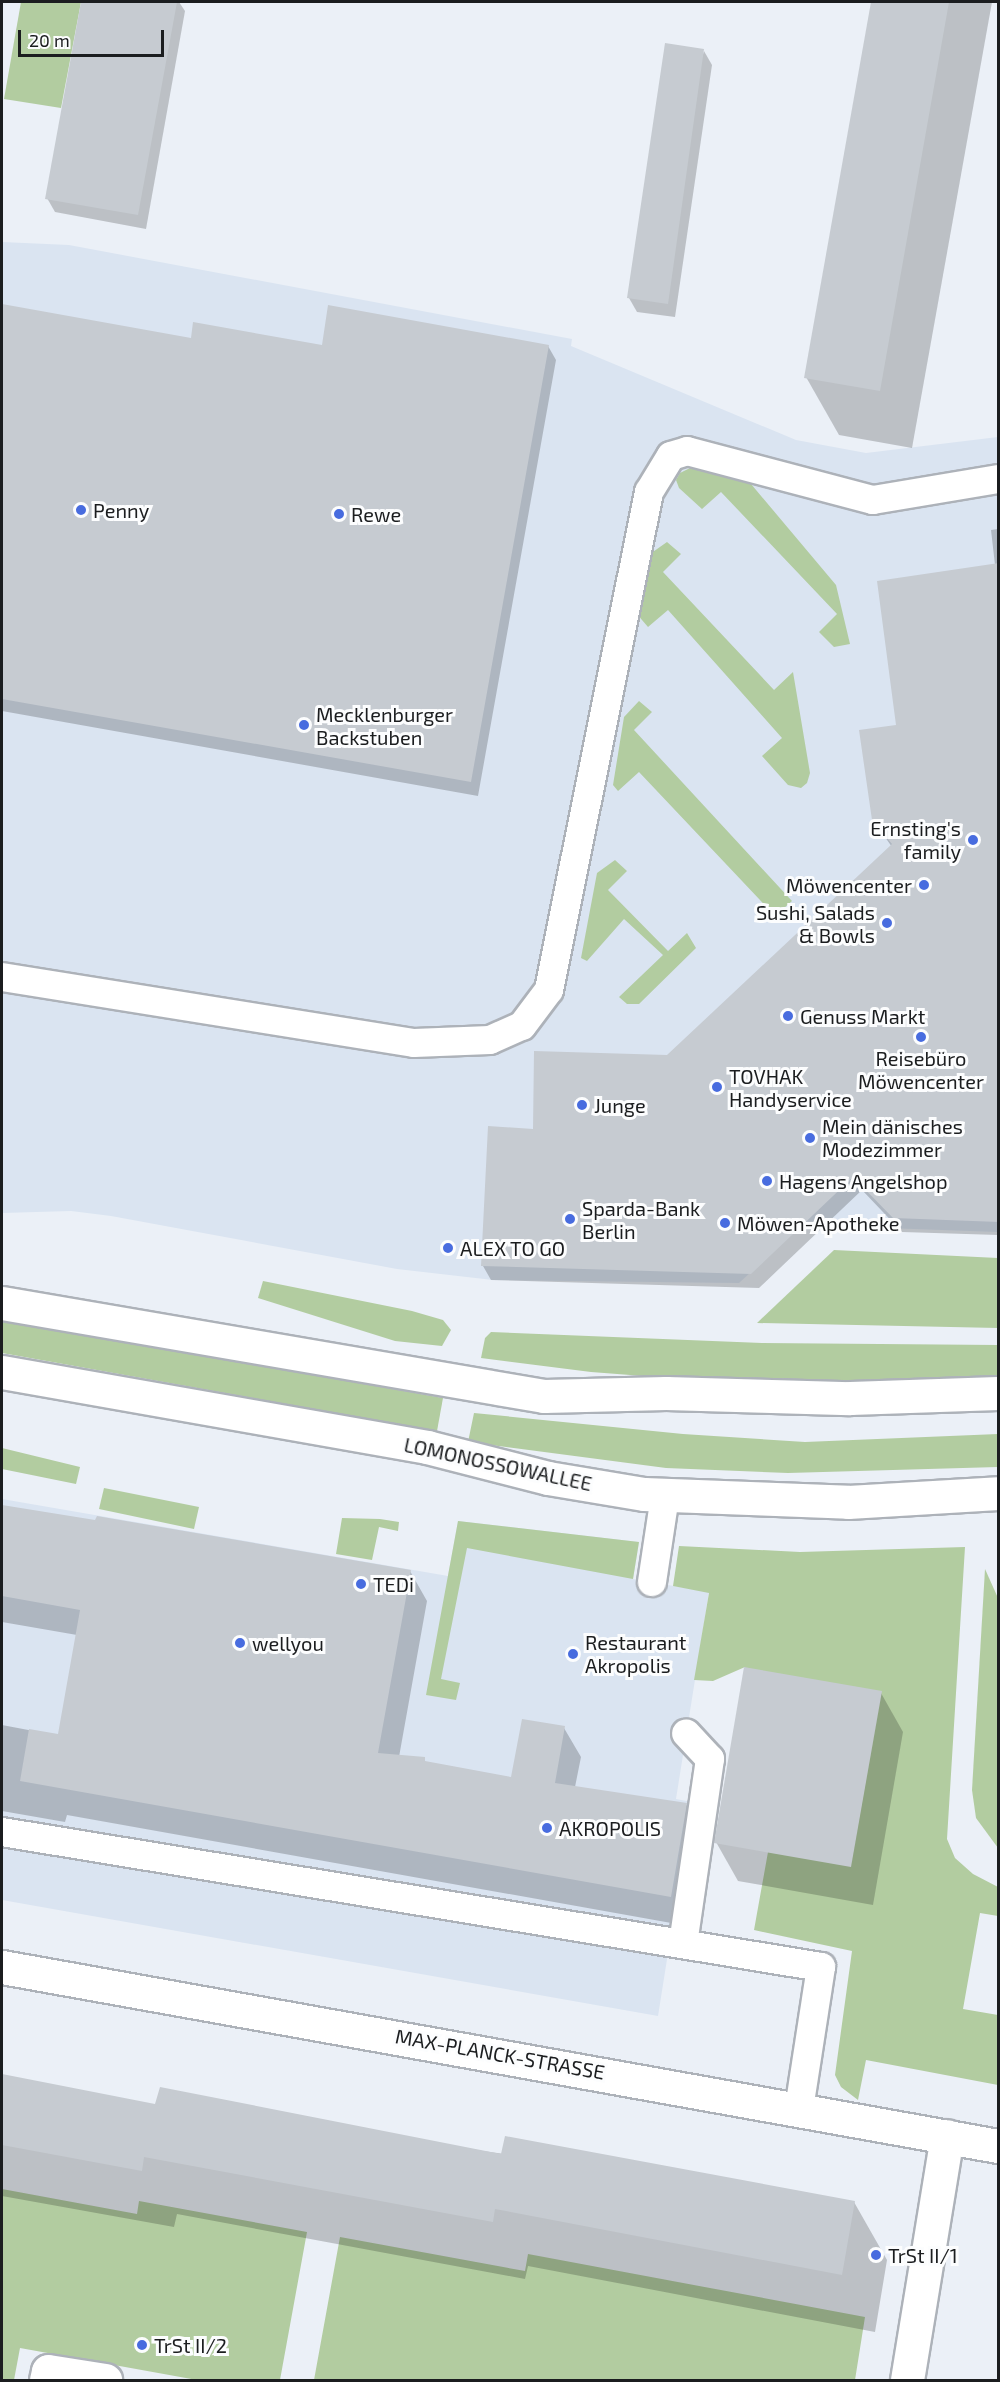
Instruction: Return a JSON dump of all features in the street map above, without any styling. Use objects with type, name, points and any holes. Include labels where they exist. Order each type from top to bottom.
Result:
[{"type":"street","points":[[2,1303],[544,1396],[666,1393],[850,1398],[999,1393]]},
{"type":"street","name":"LOMONOSSOWALLEE","points":[[2,1372],[299,1423],[452,1452],[548,1478],[665,1496],[848,1502],[999,1493]]},
{"type":"street","name":"MAX-PLANCK-STRASSE","points":[[2,1967],[999,2146]]},
{"type":"street","points":[[907,2380],[947,2136]]},
{"type":"street","points":[[46,2380],[48,2371],[105,2380]]},
{"type":"lane","points":[[2,978],[414,1043],[490,1040],[522,1026],[549,990],[649,492],[672,456],[687,451],[873,500],[999,479]]},
{"type":"lane","points":[[652,1582],[665,1496]]},
{"type":"lane","points":[[683,1944],[710,1759],[686,1733]]},
{"type":"lane","points":[[2,1832],[821,1967],[799,2109]]},
{"type":"shaded area","points":[[2,242],[69,245],[572,339],[571,346],[796,440],[866,453],[998,437],[998,1232],[802,1225],[739,1283],[493,1280],[397,1269],[111,1216],[71,1211],[2,1213]]},
{"type":"shaded area","points":[[2,1499],[448,1576],[458,1521],[639,1542],[633,1579],[709,1592],[676,1799],[692,1802],[658,2016],[2,1900]]},
{"type":"green space","points":[[21,2],[81,2],[61,108],[4,99]]},
{"type":"green space","points":[[694,466],[746,478],[836,585],[850,644],[834,647],[819,632],[837,614],[721,492],[702,509],[679,488],[676,480],[680,473]]},
{"type":"green space","points":[[667,542],[681,554],[663,572],[774,690],[793,672],[810,773],[807,783],[801,788],[788,785],[762,756],[782,738],[668,610],[648,627],[630,606],[640,561]]},
{"type":"green space","points":[[639,701],[652,712],[634,730],[792,901],[775,916],[639,772],[618,791],[613,785],[624,717]]},
{"type":"green space","points":[[615,860],[627,871],[608,890],[668,951],[687,933],[696,948],[639,1004],[627,1004],[619,997],[663,955],[624,919],[587,961],[581,958],[597,873]]},
{"type":"green space","points":[[834,1250],[998,1258],[998,1328],[757,1323]]},
{"type":"green space","points":[[263,1281],[412,1311],[443,1320],[451,1330],[442,1346],[395,1341],[258,1298]]},
{"type":"green space","points":[[2,1320],[443,1398],[437,1431],[2,1353]]},
{"type":"green space","points":[[491,1332],[762,1343],[998,1345],[998,1379],[773,1386],[591,1372],[481,1358],[485,1338]]},
{"type":"green space","points":[[474,1413],[683,1434],[805,1442],[998,1434],[998,1467],[788,1473],[666,1468],[468,1442]]},
{"type":"green space","points":[[2,1448],[80,1467],[76,1484],[2,1469]]},
{"type":"green space","points":[[104,1488],[199,1507],[194,1529],[99,1509]]},
{"type":"green space","points":[[342,1518],[399,1522],[398,1531],[379,1527],[372,1560],[336,1554]]},
{"type":"green space","points":[[458,1521],[639,1542],[633,1579],[467,1548],[441,1679],[460,1683],[456,1700],[426,1695]]},
{"type":"green space","points":[[679,1546],[800,1552],[965,1547],[947,1839],[955,1858],[973,1874],[998,1887],[998,1916],[980,1913],[963,2009],[998,2015],[998,2085],[866,2060],[858,2100],[841,2087],[835,2075],[852,1951],[754,1930],[768,1852],[745,1667],[713,1681],[694,1680],[709,1593],[673,1586]]},
{"type":"green space","points":[[985,1569],[998,1598],[998,1848],[976,1818],[972,1790]]},
{"type":"green space","points":[[2,2189],[137,2214],[139,2201],[307,2232],[280,2380],[197,2380],[20,2348],[14,2380],[2,2380]]},
{"type":"green space","points":[[340,2237],[525,2271],[528,2254],[865,2317],[855,2380],[314,2380]]},
{"type":"building","points":[[81,2],[177,2],[138,215],[45,199]]},
{"type":"building","points":[[871,2],[949,2],[880,391],[804,378]]},
{"type":"building","points":[[665,43],[704,49],[668,304],[627,298]]},
{"type":"building","name":"Rewe","points":[[2,304],[191,338],[193,322],[322,345],[328,305],[549,345],[471,782],[2,699]]},
{"type":"building","name":"Möwencenter","points":[[999,563],[999,1222],[893,1218],[853,1177],[751,1274],[481,1266],[488,1126],[533,1129],[534,1051],[667,1055],[892,844],[872,820],[859,730],[896,725],[877,581]]},
{"type":"building","points":[[2,1505],[95,1520],[97,1516],[411,1570],[378,1753],[425,1757],[425,1761],[511,1777],[522,1719],[565,1726],[555,1783],[687,1803],[671,1897],[20,1781],[29,1729],[58,1734],[80,1610],[2,1596]]},
{"type":"building","points":[[744,1667],[882,1691],[851,1867],[714,1843]]},
{"type":"building","points":[[2,2074],[155,2104],[160,2087],[501,2154],[505,2136],[855,2201],[842,2275],[495,2209],[493,2222],[144,2157],[142,2171],[2,2145]]},
{"type":"place","name":"Penny","points":[[81,510]]},
{"type":"place","name":"Rewe","points":[[339,514]]},
{"type":"place","name":"Mecklenburger Backstuben","points":[[304,725]]},
{"type":"place","name":"Ernsting's family","points":[[973,840]]},
{"type":"place","name":"Möwencenter","points":[[924,885]]},
{"type":"place","name":"Sushi, Salads & Bowls","points":[[887,923]]},
{"type":"place","name":"Genuss Markt","points":[[788,1016]]},
{"type":"place","name":"Reisebüro Möwencenter","points":[[921,1037]]},
{"type":"place","name":"TOVHAK Handyservice","points":[[717,1087]]},
{"type":"place","name":"Junge","points":[[582,1105]]},
{"type":"place","name":"Mein dänisches Modezimmer","points":[[810,1138]]},
{"type":"place","name":"Hagens Angelshop","points":[[767,1181]]},
{"type":"place","name":"Sparda-Bank Berlin","points":[[570,1219]]},
{"type":"place","name":"Möwen-Apotheke","points":[[725,1223]]},
{"type":"place","name":"ALEX TO GO","points":[[448,1248]]},
{"type":"place","name":"TEDi","points":[[361,1584]]},
{"type":"place","name":"wellyou","points":[[240,1643]]},
{"type":"place","name":"Restaurant Akropolis","points":[[573,1654]]},
{"type":"place","name":"AKROPOLIS","points":[[547,1828]]},
{"type":"place","name":"TrSt II/1","points":[[876,2255]]},
{"type":"place","name":"TrSt II/2","points":[[142,2345]]}]
